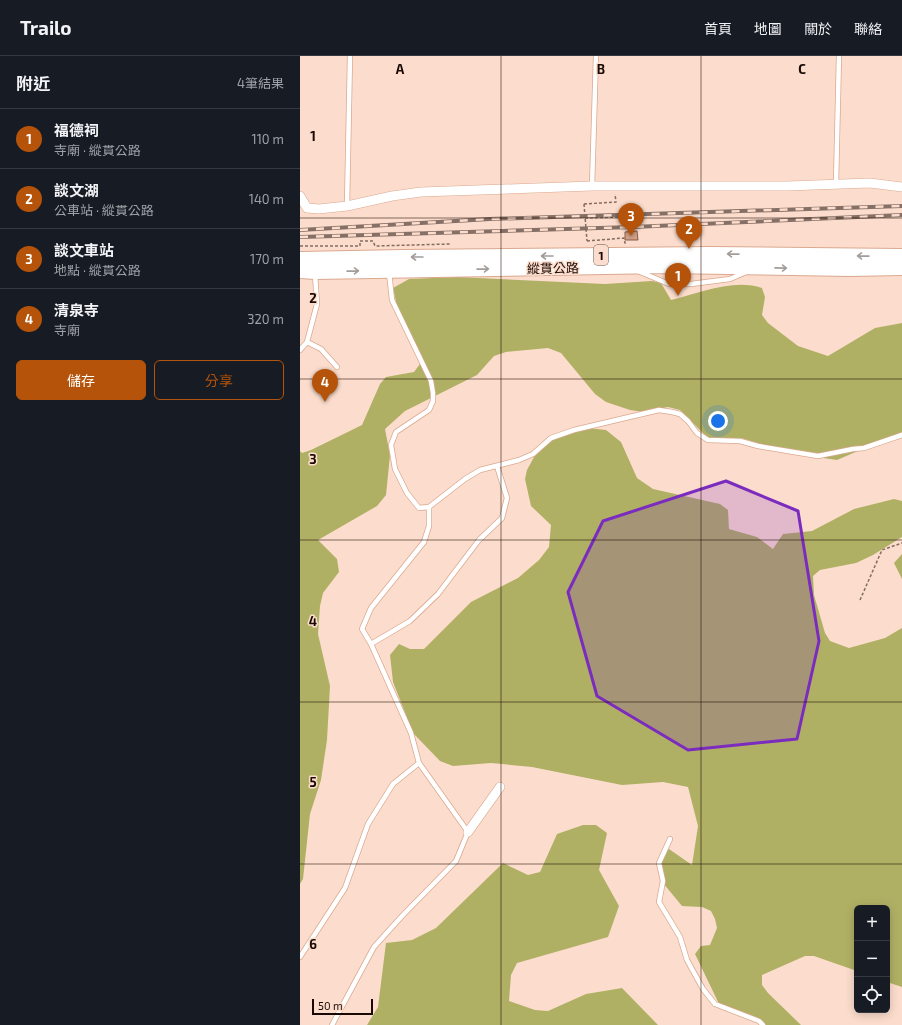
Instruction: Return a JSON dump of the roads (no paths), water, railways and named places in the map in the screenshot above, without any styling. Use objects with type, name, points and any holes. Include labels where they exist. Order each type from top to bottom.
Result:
[{"type":"main road","name":"縱貫公路","points":[[309,264],[389,270],[627,267],[719,254],[902,256]]},
{"type":"main road","name":"縱貫公路","points":[[300,271],[309,264],[402,257],[662,261],[757,267],[902,268]]},
{"type":"street","points":[[300,196],[307,208],[319,209],[347,206],[392,196],[421,192],[592,186],[780,186],[836,183],[870,183],[902,187]]},
{"type":"street","points":[[468,832],[500,787]]},
{"type":"lane","points":[[347,206],[350,56]]},
{"type":"lane","points":[[592,186],[596,56]]},
{"type":"lane","points":[[836,183],[839,56]]},
{"type":"lane","points":[[300,350],[307,342],[317,304],[309,264]]},
{"type":"lane","points":[[627,267],[669,284],[691,284],[730,279],[757,267]]},
{"type":"lane","points":[[389,270],[392,300],[431,381],[433,393],[433,401],[429,410],[396,432],[391,445],[395,469],[407,493],[419,508],[430,507],[465,479],[480,470],[519,460],[533,454],[551,438],[574,430],[659,410],[680,414],[688,421],[697,433],[708,440],[740,441],[758,446],[818,456],[864,448],[902,435]]},
{"type":"lane","points":[[307,342],[321,349],[337,367]]},
{"type":"lane","points":[[371,644],[410,621],[438,594],[479,540],[502,518],[507,498],[497,466]]},
{"type":"lane","points":[[332,1025],[374,947],[456,861],[468,832],[419,763],[411,733],[371,644],[362,629],[371,608],[424,542],[429,526],[430,507]]},
{"type":"lane","points":[[300,956],[345,888],[368,824],[376,811],[393,784],[419,763]]},
{"type":"lane","points":[[670,839],[658,863],[663,881],[659,902],[680,937],[687,960],[703,988],[716,1004],[759,1021],[763,1025]]},
{"type":"railway","points":[[300,230],[490,219],[902,206]]},
{"type":"railway","points":[[300,237],[633,227],[902,215]]},
{"type":"place","name":"談文車站","points":[[631,236]]},
{"type":"place","name":"談文湖","points":[[689,249]]},
{"type":"place","name":"福德祠","points":[[678,296]]},
{"type":"place","name":"清泉寺","points":[[325,402]]}]
